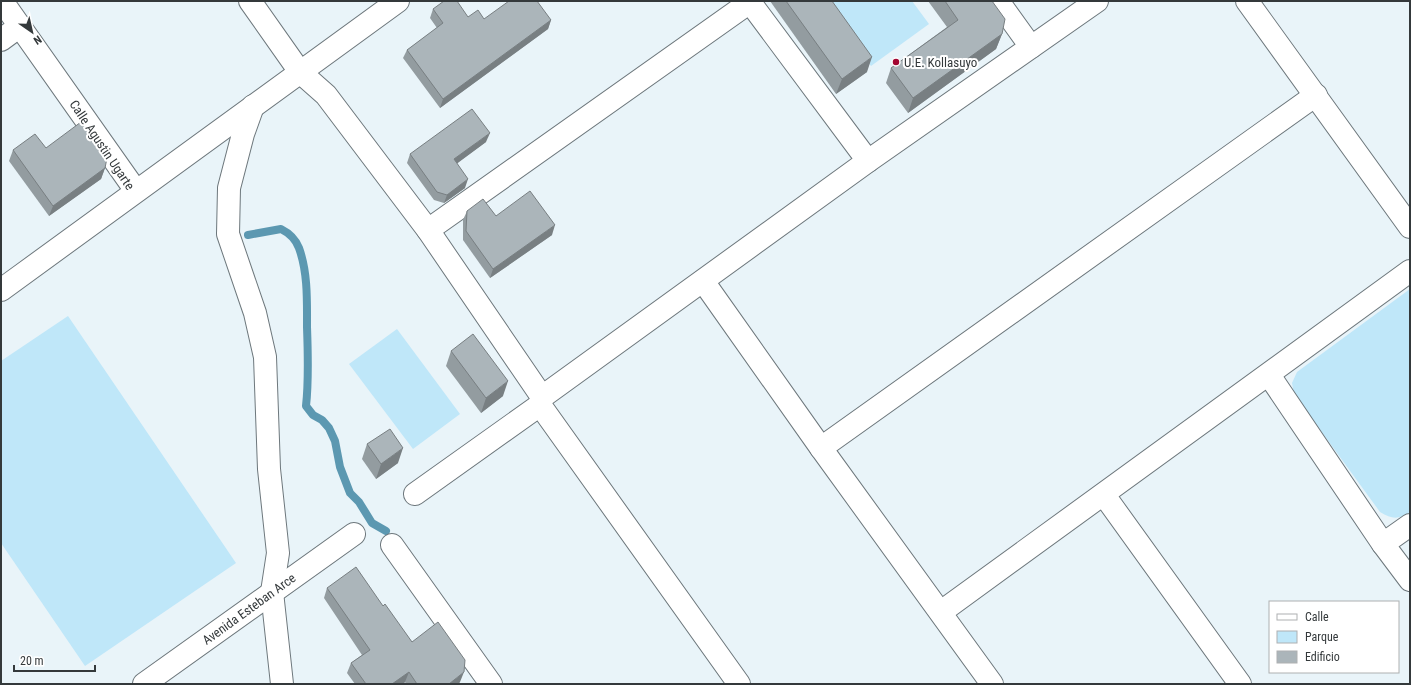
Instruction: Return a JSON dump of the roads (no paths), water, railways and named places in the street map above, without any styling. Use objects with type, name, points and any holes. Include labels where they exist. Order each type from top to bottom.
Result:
[{"type":"street","name":"Calle Agustin Ugarte","points":[[1,290],[136,191],[2,1]]},
{"type":"street","points":[[250,1],[300,72],[326,95],[428,230],[541,401],[740,684]]},
{"type":"street","points":[[136,191],[398,1]]},
{"type":"street","points":[[998,1],[1031,47]]},
{"type":"street","points":[[415,494],[703,280],[868,161],[1097,1]]},
{"type":"street","points":[[1247,1],[1410,226]]},
{"type":"street","points":[[428,230],[750,2],[868,161]]},
{"type":"street","points":[[1,40],[20,26]]},
{"type":"street","points":[[821,448],[1316,95]]},
{"type":"street","points":[[253,106],[243,134],[229,188],[228,234],[255,313],[265,357],[269,469],[278,553],[272,592],[282,684]]},
{"type":"street","points":[[941,612],[1104,495],[1410,271]]},
{"type":"street","points":[[703,280],[821,448],[992,684]]},
{"type":"street","points":[[1269,375],[1383,544],[1410,580]]},
{"type":"street","points":[[1104,495],[1240,684]]},
{"type":"street","points":[[1383,544],[1410,525]]},
{"type":"street","name":"Avenida Esteban Arce","points":[[144,684],[354,534]]},
{"type":"street","points":[[392,545],[489,683]]},
{"type":"waterway","points":[[248,235],[281,229],[292,237],[298,245],[304,267],[306,287],[308,367],[306,406],[313,415],[322,420],[329,428],[335,441],[340,467],[350,493],[359,502],[372,523],[386,531]]},
{"type":"place","name":"U.E. Kollasuyo","points":[[896,62]]}]
